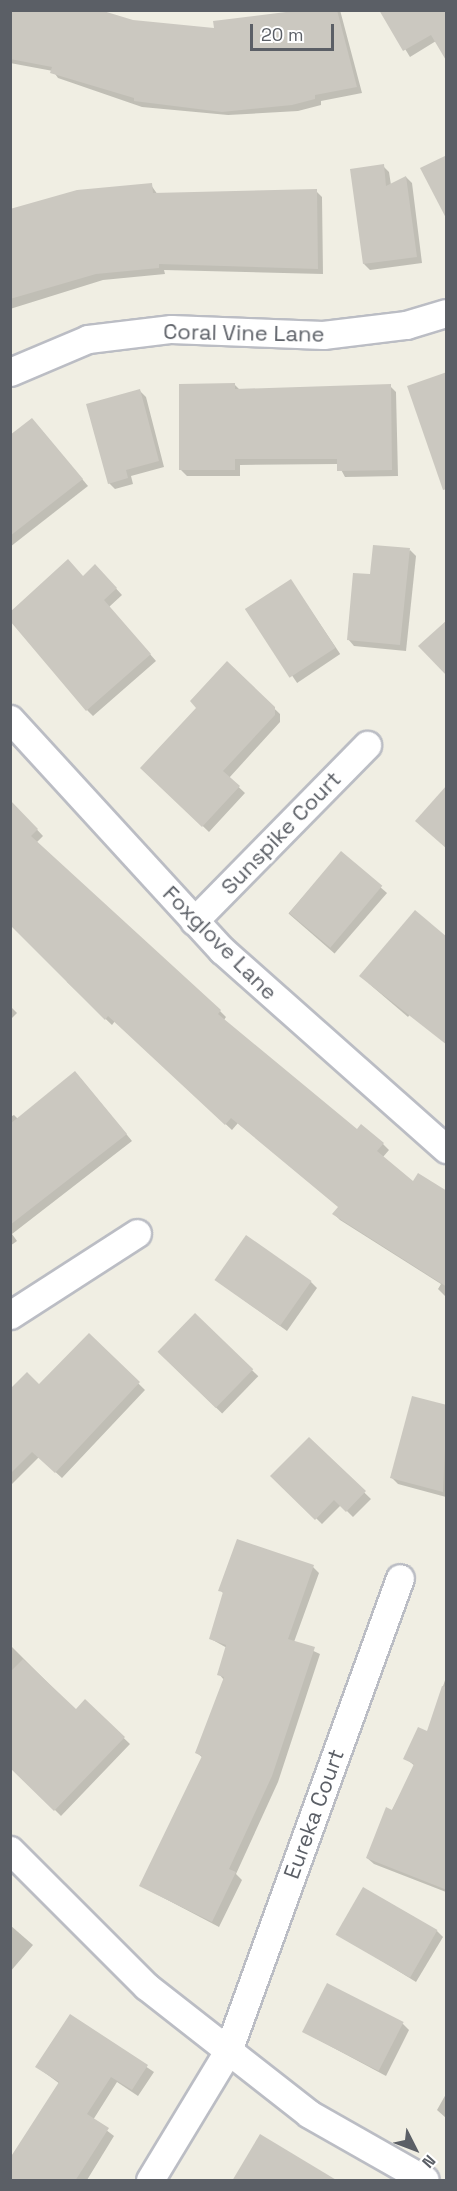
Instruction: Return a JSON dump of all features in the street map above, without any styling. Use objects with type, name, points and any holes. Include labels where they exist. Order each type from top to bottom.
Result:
[{"type":"street","name":"Coral Vine Lane","points":[[10,372],[88,339],[171,329],[323,335],[406,325],[447,313]]},
{"type":"street","name":"Foxglove Lane","points":[[10,719],[222,950],[447,1149]]},
{"type":"street","name":"Sunspike Court","points":[[194,921],[367,745]]},
{"type":"street","points":[[10,1315],[137,1233]]},
{"type":"street","name":"Eureka Court","points":[[150,2181],[228,2050],[400,1578]]},
{"type":"street","points":[[10,1850],[146,1986],[309,2114],[425,2181]]},
{"type":"building","points":[[10,10],[100,10],[133,20],[214,28],[213,21],[302,10],[337,10],[357,87],[315,95],[315,99],[292,105],[222,112],[134,101],[134,98],[50,73],[52,67],[10,59]]},
{"type":"building","points":[[379,10],[447,10],[447,62],[431,35],[403,51]]},
{"type":"building","points":[[447,155],[447,220],[420,168]]},
{"type":"building","points":[[384,164],[386,186],[406,176],[417,257],[363,264],[350,169]]},
{"type":"building","points":[[152,183],[153,193],[317,189],[318,269],[159,264],[159,268],[96,274],[10,299],[10,209],[77,190]]},
{"type":"building","points":[[447,372],[447,489],[443,490],[407,386]]},
{"type":"building","points":[[235,383],[235,389],[391,384],[392,470],[337,471],[337,459],[235,459],[235,470],[179,470],[179,384]]},
{"type":"building","points":[[140,389],[159,461],[126,470],[128,478],[108,484],[86,404]]},
{"type":"building","points":[[32,418],[83,479],[10,536],[10,435]]},
{"type":"building","points":[[373,545],[410,548],[400,645],[347,640],[353,573],[370,574]]},
{"type":"building","points":[[68,559],[83,576],[95,564],[117,588],[104,600],[151,654],[86,711],[10,621],[10,612]]},
{"type":"building","points":[[291,579],[336,648],[290,678],[245,609]]},
{"type":"building","points":[[447,620],[447,676],[418,646]]},
{"type":"building","points":[[227,661],[275,707],[275,715],[223,771],[240,786],[202,827],[140,768],[196,708],[190,701]]},
{"type":"building","points":[[447,785],[447,849],[415,821]]},
{"type":"building","points":[[10,800],[38,829],[31,836],[221,1010],[218,1014],[357,1129],[361,1124],[384,1143],[377,1151],[413,1181],[418,1173],[447,1191],[447,1287],[332,1214],[338,1207],[231,1118],[225,1125],[108,1016],[105,1020],[10,925]]},
{"type":"building","points":[[341,851],[382,886],[330,948],[289,913]]},
{"type":"building","points":[[415,910],[447,937],[447,1045],[359,976]]},
{"type":"building","points":[[75,1071],[127,1134],[10,1225],[10,1124]]},
{"type":"building","points":[[246,1235],[312,1281],[280,1326],[214,1280]]},
{"type":"building","points":[[195,1313],[253,1369],[216,1408],[157,1352]]},
{"type":"building","points":[[89,1333],[140,1382],[55,1473],[32,1452],[10,1474],[10,1389],[27,1372],[39,1384]]},
{"type":"building","points":[[412,1396],[447,1405],[443,1492],[390,1478]]},
{"type":"building","points":[[309,1437],[366,1491],[346,1512],[334,1500],[315,1520],[270,1476]]},
{"type":"building","points":[[237,1539],[314,1565],[288,1639],[315,1647],[272,1776],[229,1869],[236,1872],[212,1922],[139,1886],[202,1756],[195,1753],[224,1677],[217,1675],[226,1645],[209,1639],[223,1592],[218,1591]]},
{"type":"building","points":[[23,1659],[76,1709],[85,1699],[125,1737],[54,1811],[10,1768],[10,1672]]},
{"type":"building","points":[[442,1686],[447,1687],[447,1890],[366,1858],[386,1807],[392,1810],[414,1764],[403,1759],[418,1727],[427,1731]]},
{"type":"building","points":[[363,1887],[437,1930],[410,1978],[336,1935]]},
{"type":"building","points":[[327,1983],[404,2022],[379,2071],[302,2032]]},
{"type":"building","points":[[70,2014],[148,2065],[132,2090],[111,2077],[87,2114],[109,2128],[75,2181],[10,2181],[10,2158],[59,2082],[35,2067]]},
{"type":"building","points":[[260,2134],[338,2181],[232,2181]]}]
